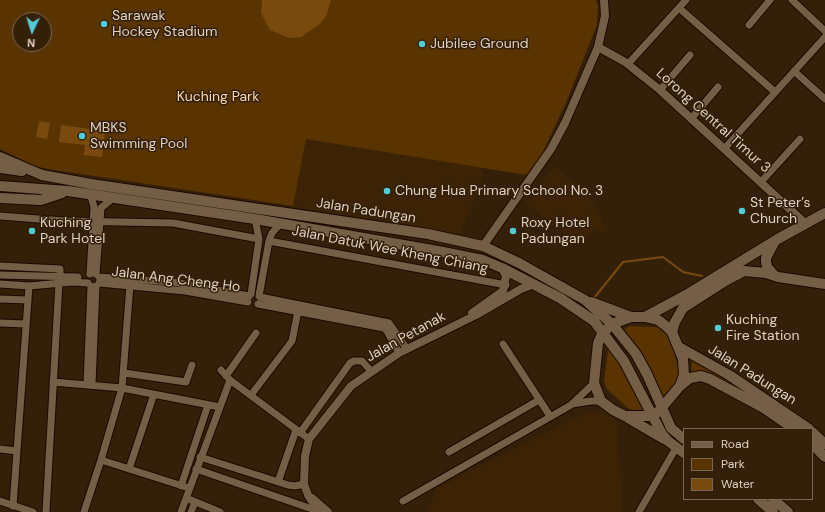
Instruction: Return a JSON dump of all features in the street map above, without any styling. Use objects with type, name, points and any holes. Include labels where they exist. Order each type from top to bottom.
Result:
[{"type":"main road","name":"Jalan Padungan","points":[[0,158],[42,174],[167,196],[428,234],[484,246],[519,263],[585,300],[612,324],[636,354],[671,428],[683,438]]},
{"type":"main road","points":[[0,168],[42,174]]},
{"type":"main road","name":"Jalan Padungan","points":[[0,186],[68,191],[91,196],[255,219],[483,260],[502,268],[560,298],[582,312],[594,322],[624,361],[652,416],[668,441]]},
{"type":"main road","points":[[0,198],[41,200],[68,191]]},
{"type":"main road","points":[[645,317],[686,295],[776,240],[825,213]]},
{"type":"main road","points":[[775,276],[767,267],[766,258],[776,240]]},
{"type":"main road","points":[[672,332],[678,316],[683,308],[725,281],[744,271],[766,273],[775,276],[825,284]]},
{"type":"main road","points":[[585,300],[631,317]]},
{"type":"main road","points":[[625,416],[652,416],[680,386],[684,368],[679,347],[672,332],[658,320],[645,317],[631,317],[612,324],[602,334],[598,343],[594,383],[601,401],[613,410],[668,441],[680,450]]},
{"type":"main road","name":"Jalan Padungan","points":[[679,347],[730,375],[807,428]]},
{"type":"main road","name":"Jalan Padungan","points":[[680,386],[690,378],[701,376],[710,379],[762,407],[793,428]]},
{"type":"main road","points":[[813,433],[825,444]]},
{"type":"main road","points":[[813,445],[825,457]]},
{"type":"main road","points":[[759,500],[773,512]]},
{"type":"main road","points":[[774,500],[788,512]]},
{"type":"street","points":[[484,246],[551,149],[564,123],[598,47],[605,16],[604,0]]},
{"type":"street","points":[[628,64],[686,0]]},
{"type":"street","points":[[749,25],[770,0]]},
{"type":"street","points":[[792,0],[825,31]]},
{"type":"street","points":[[679,8],[775,92]]},
{"type":"street","points":[[725,148],[825,37]]},
{"type":"street","name":"Lorong Central Timur 3","points":[[598,47],[628,64],[660,90],[725,148],[806,224]]},
{"type":"street","points":[[660,90],[690,55]]},
{"type":"street","points":[[794,71],[825,99]]},
{"type":"street","points":[[691,119],[718,87]]},
{"type":"street","points":[[762,182],[800,140]]},
{"type":"street","points":[[90,384],[93,280],[97,220],[91,196]]},
{"type":"street","points":[[97,220],[101,208],[113,198]]},
{"type":"street","points":[[0,216],[64,221],[97,220],[172,223],[259,239]]},
{"type":"street","points":[[255,219],[259,239],[249,297],[254,306],[259,299],[269,241],[272,233],[280,224]]},
{"type":"street","name":"Jalan Datuk Wee Kheng Chiang","points":[[269,241],[506,285]]},
{"type":"street","points":[[0,266],[60,269],[46,512]]},
{"type":"street","points":[[502,268],[506,276],[506,285]]},
{"type":"street","name":"Jalan Ang Cheng Ho","points":[[0,275],[59,280],[174,282],[249,297]]},
{"type":"street","name":"Jalan Ang Cheng Ho","points":[[0,284],[29,286],[59,280]]},
{"type":"street","name":"Jalan Ang Cheng Ho","points":[[93,280],[249,297]]},
{"type":"street","name":"Jalan Petanak","points":[[318,512],[308,495],[304,484],[305,456],[309,440],[351,386],[371,371],[403,351],[459,322],[483,312],[521,289],[534,284]]},
{"type":"street","points":[[84,512],[102,460],[122,388],[130,285]]},
{"type":"street","name":"Jalan Petanak","points":[[459,322],[499,295],[506,285]]},
{"type":"street","points":[[13,506],[29,286]]},
{"type":"street","points":[[249,297],[256,294],[259,299]]},
{"type":"street","points":[[0,299],[28,300]]},
{"type":"street","name":"Jalan Ang Cheng Ho","points":[[259,299],[298,311],[384,328],[403,351]]},
{"type":"street","name":"Jalan Ang Cheng Ho","points":[[259,299],[389,323],[403,351]]},
{"type":"street","points":[[251,395],[292,341],[298,311]]},
{"type":"street","points":[[0,323],[26,324]]},
{"type":"street","points":[[181,512],[200,457],[220,407],[226,375],[256,333]]},
{"type":"street","points":[[503,344],[550,416]]},
{"type":"street","points":[[278,482],[298,431],[350,363],[358,360],[366,364],[371,371]]},
{"type":"street","points":[[124,373],[186,382],[192,365]]},
{"type":"street","points":[[226,375],[309,440]]},
{"type":"street","points":[[53,382],[90,384],[122,388],[220,407]]},
{"type":"street","points":[[403,501],[571,405],[594,383]]},
{"type":"street","points":[[129,468],[154,394]]},
{"type":"street","points":[[449,452],[540,400]]},
{"type":"street","points":[[571,405],[591,401],[601,401]]},
{"type":"street","points":[[181,486],[208,405]]},
{"type":"street","points":[[0,449],[17,450]]},
{"type":"street","points":[[639,512],[680,450]]},
{"type":"street","points":[[200,457],[278,482],[295,486],[304,484]]},
{"type":"street","points":[[102,460],[189,488]]},
{"type":"street","points":[[196,469],[318,512]]},
{"type":"street","name":"Jalan Petanak","points":[[308,495],[328,512]]},
{"type":"street","points":[[186,498],[220,512]]},
{"type":"street","points":[[0,501],[33,512]]},
{"type":"street","points":[[191,512],[195,502]]},
{"type":"shaded area","name":"Chung Hua Primary School No. 3","points":[[306,138],[481,167],[484,176],[460,234],[293,206]]},
{"type":"shaded area","points":[[554,166],[588,195],[606,229],[602,232],[595,228],[581,243],[526,205]]},
{"type":"shaded area","points":[[585,413],[602,413],[611,416],[617,422],[623,512],[427,512],[437,488]]},
{"type":"green space","name":"Kuching Park","points":[[0,0],[596,0],[598,7],[597,25],[565,105],[541,156],[526,175],[306,139],[293,206],[34,166],[0,149]]},
{"type":"green space","points":[[629,326],[657,327],[667,335],[672,346],[680,373],[676,383],[663,401],[647,363],[624,330]]},
{"type":"green space","points":[[609,343],[645,412],[629,409],[607,389],[604,382]]},
{"type":"green space","points":[[689,357],[731,380],[730,383],[707,374],[691,376],[692,362]]},
{"type":"water","points":[[262,0],[331,0],[326,16],[320,24],[301,37],[289,38],[270,30],[261,13]]},
{"type":"water","points":[[39,121],[50,123],[47,139],[36,137]]},
{"type":"water","name":"MBKS Swimming Pool","points":[[61,125],[105,131],[102,157],[84,155],[85,145],[59,142]]},
{"type":"waterway","points":[[594,298],[623,262],[663,257],[683,272],[702,276]]},
{"type":"place","name":"Sarawak Hockey Stadium","points":[[104,24]]},
{"type":"place","name":"Jubilee Ground","points":[[422,44]]},
{"type":"place","name":"MBKS Swimming Pool","points":[[82,136]]},
{"type":"place","name":"Chung Hua Primary School No. 3","points":[[387,191]]},
{"type":"place","name":"St Peter’s Church","points":[[742,211]]},
{"type":"place","name":"Kuching Park Hotel","points":[[32,231]]},
{"type":"place","name":"Roxy Hotel Padungan","points":[[513,231]]},
{"type":"place","name":"Kuching Fire Station","points":[[718,328]]}]
